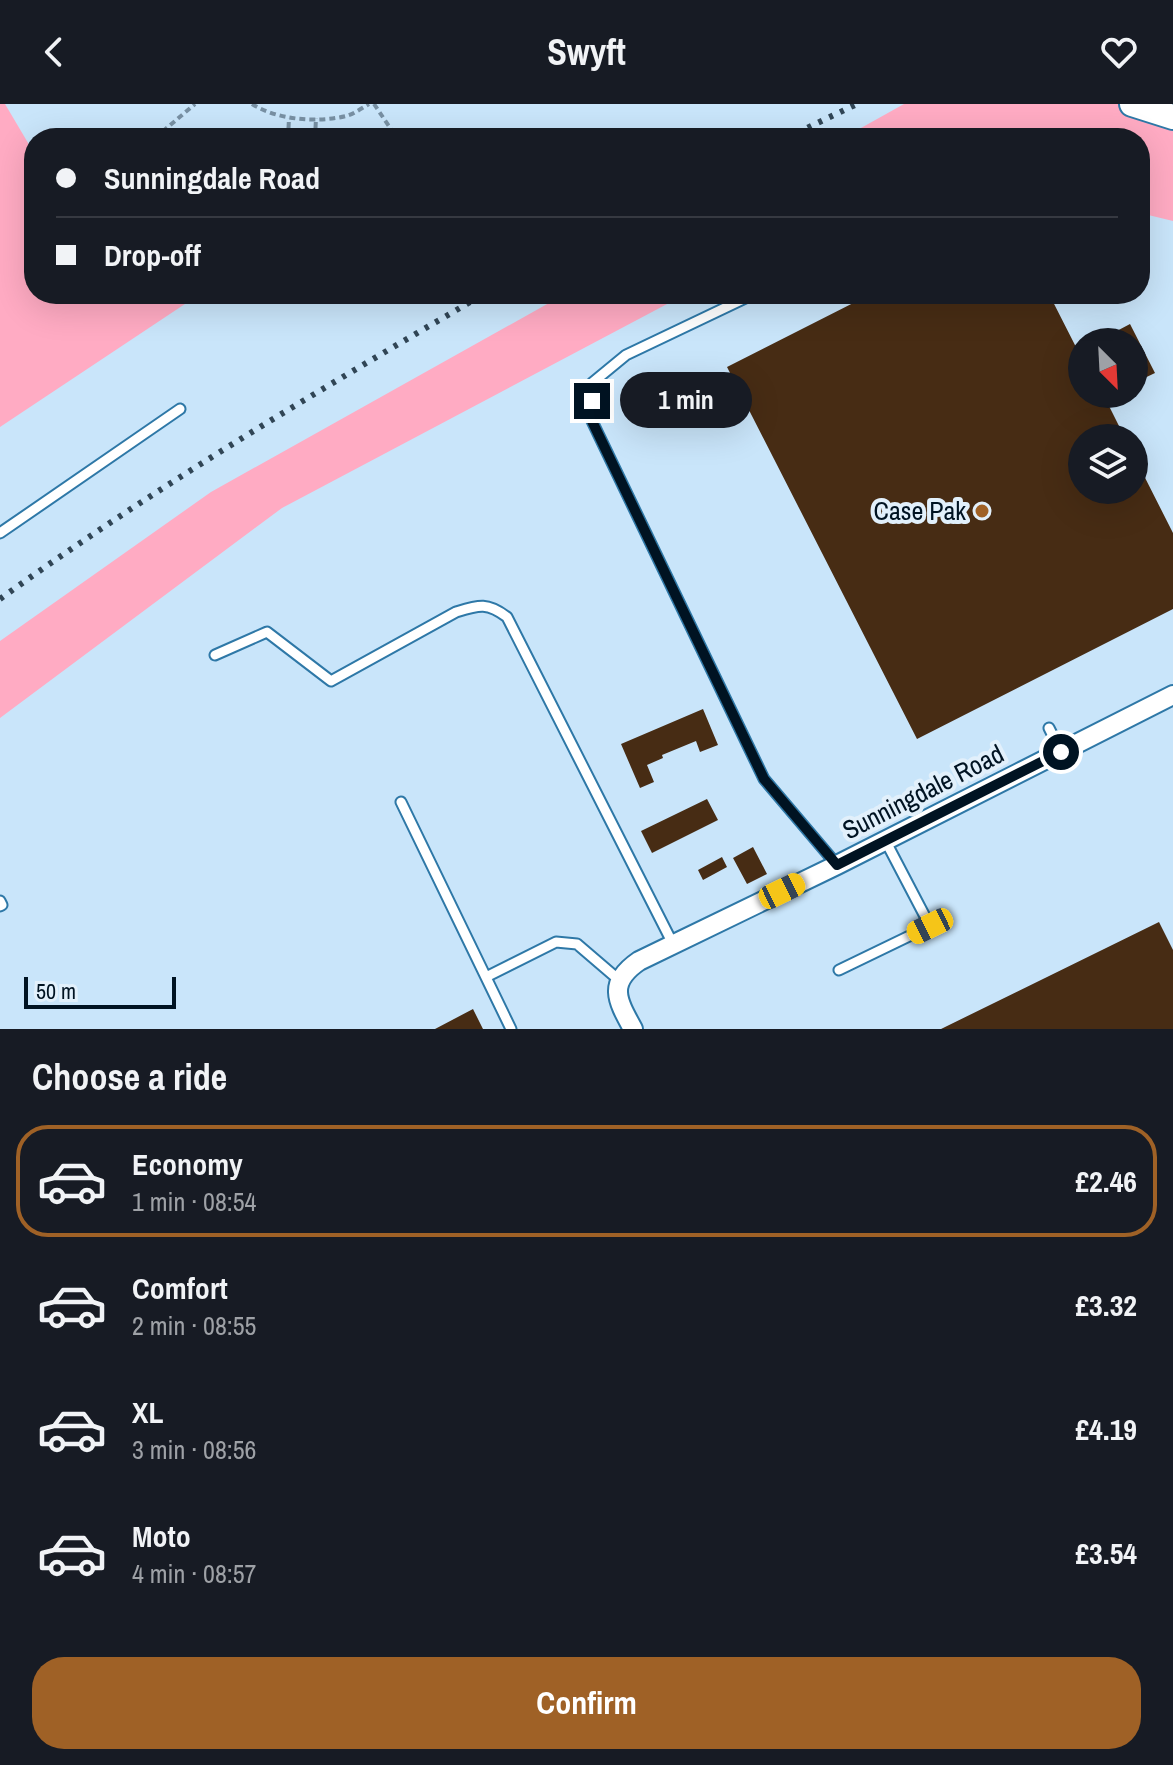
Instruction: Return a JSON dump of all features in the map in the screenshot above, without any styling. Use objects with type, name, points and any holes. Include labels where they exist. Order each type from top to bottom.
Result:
[{"type":"main road","points":[[1132,104],[1173,117]]},
{"type":"street","name":"Sunningdale Road","points":[[619,980],[626,970],[639,961],[1173,695]]},
{"type":"street","points":[[619,980],[617,994],[633,1029]]},
{"type":"lane","points":[[733,304],[626,355],[592,383],[591,419],[764,779],[837,865]]},
{"type":"lane","points":[[0,533],[180,409]]},
{"type":"lane","points":[[215,655],[267,632],[331,681],[456,612],[476,605],[493,607],[507,617],[673,944]]},
{"type":"lane","points":[[1049,728],[1061,752]]},
{"type":"lane","points":[[401,802],[511,1029]]},
{"type":"lane","points":[[839,970],[930,926],[885,840]]},
{"type":"lane","points":[[486,977],[556,942],[577,944],[619,980]]},
{"type":"path","points":[[167,128],[195,104]]},
{"type":"path","points":[[252,104],[289,118],[348,115],[371,104],[389,128]]},
{"type":"path","points":[[288,128],[289,118]]},
{"type":"path","points":[[316,118],[316,128]]},
{"type":"shaded area","points":[[0,104],[5,104],[24,136],[24,304],[185,304],[0,427]]},
{"type":"shaded area","points":[[904,104],[1136,104],[1173,117],[1173,221],[1150,215],[1150,128],[861,128]]},
{"type":"shaded area","points":[[547,304],[667,304],[282,508],[0,718],[0,641],[211,492]]},
{"type":"building","name":"Case Pak","points":[[851,304],[1054,304],[1068,331],[1068,408],[1110,408],[1118,424],[1068,424],[1068,504],[1148,504],[1148,484],[1173,533],[1173,609],[917,739],[727,367]]},
{"type":"building","points":[[1148,359],[1155,373],[1148,376]]},
{"type":"building","points":[[703,709],[718,745],[700,752],[696,741],[662,755],[663,758],[647,765],[654,782],[640,788],[621,744]]},
{"type":"building","points":[[707,799],[718,820],[652,853],[641,831]]},
{"type":"building","points":[[753,847],[767,874],[747,884],[733,858]]},
{"type":"building","points":[[722,857],[727,867],[703,880],[698,870]]},
{"type":"building","points":[[1159,922],[1173,950],[1173,1029],[941,1029]]},
{"type":"building","points":[[473,1009],[483,1029],[435,1029]]},
{"type":"railway","points":[[807,128],[857,104]]},
{"type":"railway","points":[[0,599],[178,479],[467,304]]},
{"type":"place","name":"Case Pak","points":[[982,511]]},
{"type":"route","points":[[592,401],[591,419],[764,779],[837,865],[1061,752]]}]
